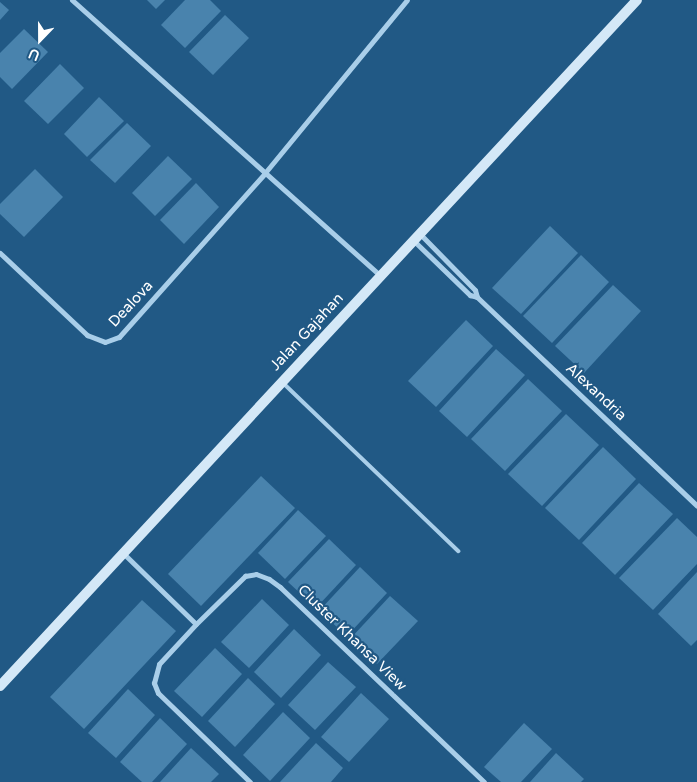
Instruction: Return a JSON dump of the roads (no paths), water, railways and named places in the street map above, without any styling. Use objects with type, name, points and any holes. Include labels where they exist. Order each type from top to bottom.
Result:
[{"type":"street","points":[[72,0],[264,174],[381,276]]},
{"type":"street","name":"Dealova","points":[[0,253],[87,335],[105,342],[120,337],[264,174],[407,0]]},
{"type":"street","name":"Jalan Gajahan","points":[[0,686],[637,0]]},
{"type":"street","name":"Alexandria","points":[[417,237],[475,290],[477,297]]},
{"type":"street","name":"Alexandria","points":[[417,237],[470,295],[477,297],[697,506]]},
{"type":"street","points":[[124,554],[196,624]]},
{"type":"street","name":"Cluster Khansa View","points":[[250,782],[158,693],[154,683],[159,664],[196,624],[245,576],[256,574],[268,579],[484,782]]},
{"type":"lane","points":[[281,382],[458,551]]}]
